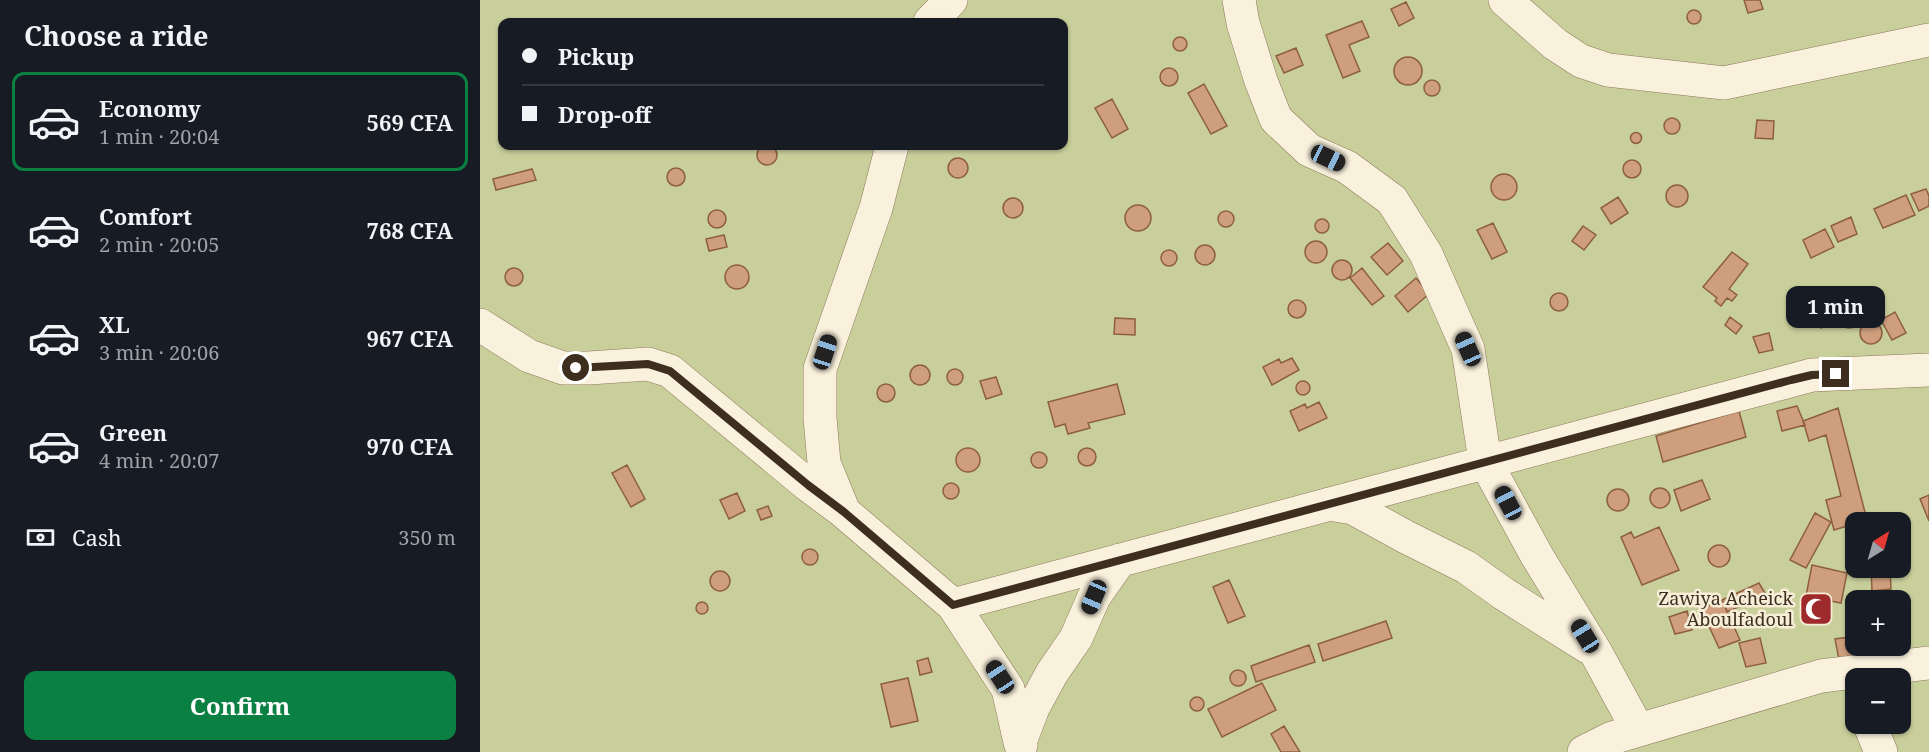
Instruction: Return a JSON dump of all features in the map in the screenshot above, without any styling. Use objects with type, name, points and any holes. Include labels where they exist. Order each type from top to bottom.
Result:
[{"type":"street","points":[[934,18],[951,0]]},
{"type":"street","points":[[1239,0],[1243,23],[1261,81],[1276,119],[1309,150],[1347,167],[1392,200],[1426,254],[1468,349],[1485,461],[1638,730]]},
{"type":"street","points":[[1505,0],[1555,45],[1581,61],[1608,70],[1725,83],[1929,40]]},
{"type":"street","points":[[844,512],[824,463],[820,418],[820,369],[876,208],[891,150]]},
{"type":"street","points":[[480,325],[529,356],[563,368],[648,364],[670,371],[844,512],[953,605],[1008,689],[1022,747]]},
{"type":"street","points":[[953,605],[1812,375],[1929,370]]},
{"type":"street","points":[[1329,504],[1353,508],[1466,567],[1504,594],[1595,651]]},
{"type":"street","points":[[1022,747],[1038,699],[1052,673],[1076,638],[1094,597],[1120,560]]},
{"type":"street","points":[[1910,668],[1929,663]]},
{"type":"street","points":[[1584,752],[1612,738],[1821,676],[1845,682]]},
{"type":"street","points":[[1874,734],[1881,752]]},
{"type":"green space","points":[[480,0],[1929,0],[1929,752],[480,752]]},
{"type":"building","points":[[1744,0],[1760,0],[1763,9],[1748,13]]},
{"type":"building","points":[[1406,2],[1414,18],[1399,26],[1391,9]]},
{"type":"building","points":[[1691,10],[1697,10],[1701,17],[1697,24],[1691,24],[1687,20],[1687,14]]},
{"type":"building","points":[[1362,21],[1369,37],[1349,45],[1360,71],[1343,78],[1326,35]]},
{"type":"building","points":[[1177,37],[1183,37],[1187,44],[1183,51],[1177,51],[1173,47],[1173,41]]},
{"type":"building","points":[[1296,48],[1303,65],[1284,73],[1276,56]]},
{"type":"building","points":[[1408,57],[1418,61],[1422,71],[1418,81],[1408,85],[1398,81],[1394,71],[1398,61]]},
{"type":"building","points":[[1169,68],[1175,71],[1178,77],[1175,83],[1169,86],[1163,83],[1160,77],[1163,71]]},
{"type":"building","points":[[1432,80],[1438,82],[1440,88],[1438,94],[1432,96],[1426,94],[1424,88],[1426,82]]},
{"type":"building","points":[[1204,84],[1227,126],[1211,134],[1188,93]]},
{"type":"building","points":[[1112,99],[1128,129],[1112,138],[1095,108]]},
{"type":"building","points":[[1672,118],[1680,126],[1672,134],[1664,126]]},
{"type":"building","points":[[1757,120],[1774,121],[1773,139],[1755,138]]},
{"type":"building","points":[[1636,132],[1642,138],[1636,144],[1630,138]]},
{"type":"building","points":[[759,150],[776,151],[776,159],[771,164],[763,164],[758,159]]},
{"type":"building","points":[[958,158],[965,161],[968,168],[965,175],[958,178],[951,175],[948,168],[951,161]]},
{"type":"building","points":[[1632,160],[1638,163],[1641,169],[1638,175],[1632,178],[1626,175],[1623,169],[1626,163]]},
{"type":"building","points":[[676,168],[682,171],[685,177],[682,183],[676,186],[670,183],[667,177],[670,171]]},
{"type":"building","points":[[532,169],[536,180],[496,190],[493,179]]},
{"type":"building","points":[[1504,174],[1513,178],[1517,187],[1513,196],[1504,200],[1495,196],[1491,187],[1495,178]]},
{"type":"building","points":[[1677,185],[1685,188],[1688,196],[1685,204],[1677,207],[1669,204],[1666,196],[1669,188]]},
{"type":"building","points":[[1926,189],[1929,206],[1919,211],[1911,194]]},
{"type":"building","points":[[1906,195],[1915,215],[1883,228],[1874,209]]},
{"type":"building","points":[[1618,197],[1628,213],[1611,224],[1601,208]]},
{"type":"building","points":[[1013,198],[1020,201],[1023,208],[1020,215],[1013,218],[1006,215],[1003,208],[1006,201]]},
{"type":"building","points":[[1138,205],[1147,209],[1151,218],[1147,227],[1138,231],[1129,227],[1125,218],[1129,209]]},
{"type":"building","points":[[717,210],[723,213],[726,219],[723,225],[717,228],[711,225],[708,219],[711,213]]},
{"type":"building","points":[[1226,211],[1234,219],[1226,227],[1218,219]]},
{"type":"building","points":[[1851,217],[1857,234],[1838,242],[1831,226]]},
{"type":"building","points":[[1319,219],[1325,219],[1329,226],[1325,233],[1319,233],[1315,229],[1315,223]]},
{"type":"building","points":[[1493,223],[1507,252],[1492,259],[1477,230]]},
{"type":"building","points":[[1583,226],[1596,235],[1584,250],[1572,241]]},
{"type":"building","points":[[1825,229],[1834,247],[1811,258],[1803,240]]},
{"type":"building","points":[[724,235],[727,247],[709,251],[706,239]]},
{"type":"building","points":[[1316,241],[1324,244],[1327,252],[1324,260],[1316,263],[1308,260],[1305,252],[1308,244]]},
{"type":"building","points":[[1388,243],[1403,261],[1387,275],[1371,257]]},
{"type":"building","points":[[1205,245],[1212,248],[1215,255],[1212,262],[1205,265],[1198,262],[1195,255],[1198,248]]},
{"type":"building","points":[[1166,250],[1172,250],[1177,258],[1175,264],[1166,266],[1161,261],[1161,255]]},
{"type":"building","points":[[1732,252],[1748,264],[1729,289],[1737,295],[1732,301],[1727,298],[1721,306],[1715,301],[1717,298],[1703,287]]},
{"type":"building","points":[[1342,260],[1349,263],[1352,270],[1349,277],[1342,280],[1335,277],[1332,270],[1335,263]]},
{"type":"building","points":[[737,265],[742,266],[748,272],[748,282],[742,288],[737,289],[732,288],[726,282],[725,277],[726,272],[732,266]]},
{"type":"building","points":[[514,268],[520,271],[523,277],[520,283],[514,286],[508,283],[505,277],[508,271]]},
{"type":"building","points":[[1362,268],[1384,296],[1372,305],[1350,278]]},
{"type":"building","points":[[1416,278],[1429,294],[1408,312],[1395,296]]},
{"type":"building","points":[[1555,293],[1563,293],[1568,298],[1566,309],[1555,311],[1550,306],[1550,298]]},
{"type":"building","points":[[1829,298],[1839,319],[1821,328],[1811,308]]},
{"type":"building","points":[[1293,300],[1301,300],[1306,305],[1304,316],[1293,318],[1288,313],[1288,305]]},
{"type":"building","points":[[1846,312],[1852,312],[1857,320],[1855,326],[1846,328],[1841,323],[1841,317]]},
{"type":"building","points":[[1895,312],[1906,333],[1892,340],[1881,320]]},
{"type":"building","points":[[1730,317],[1742,326],[1736,334],[1725,325]]},
{"type":"building","points":[[1115,318],[1135,319],[1135,335],[1114,334]]},
{"type":"building","points":[[1871,322],[1879,325],[1882,333],[1879,341],[1871,344],[1863,341],[1860,333],[1863,325]]},
{"type":"building","points":[[1769,333],[1773,350],[1759,353],[1753,337]]},
{"type":"building","points":[[1292,358],[1299,370],[1272,385],[1263,367],[1279,359],[1281,363]]},
{"type":"building","points":[[920,365],[927,368],[930,375],[927,382],[920,385],[913,382],[910,375],[913,368]]},
{"type":"building","points":[[955,369],[961,371],[963,377],[961,383],[955,385],[949,383],[947,377],[949,371]]},
{"type":"building","points":[[996,377],[1002,394],[986,399],[980,381]]},
{"type":"building","points":[[1300,381],[1306,381],[1310,388],[1306,395],[1300,395],[1296,391],[1296,385]]},
{"type":"building","points":[[886,384],[892,387],[895,393],[892,399],[886,402],[880,399],[877,393],[880,387]]},
{"type":"building","points":[[1117,384],[1125,414],[1088,423],[1090,428],[1068,434],[1065,424],[1055,427],[1048,402]]},
{"type":"building","points":[[1319,402],[1327,418],[1299,431],[1290,411],[1305,404],[1307,408]]},
{"type":"building","points":[[1797,406],[1805,425],[1782,431],[1777,411]]},
{"type":"building","points":[[1838,408],[1865,512],[1845,512],[1845,527],[1834,530],[1826,500],[1841,496],[1826,435],[1809,441],[1803,421]]},
{"type":"building","points":[[1739,411],[1746,437],[1663,462],[1656,436]]},
{"type":"building","points":[[968,448],[976,452],[980,460],[976,468],[968,472],[960,468],[956,460],[960,452]]},
{"type":"building","points":[[1087,448],[1093,451],[1096,457],[1093,463],[1087,466],[1081,463],[1078,457],[1081,451]]},
{"type":"building","points":[[1039,452],[1047,460],[1039,468],[1031,460]]},
{"type":"building","points":[[627,465],[645,499],[631,507],[612,473]]},
{"type":"building","points":[[1702,480],[1710,499],[1681,511],[1674,490]]},
{"type":"building","points":[[951,483],[959,491],[951,499],[943,491]]},
{"type":"building","points":[[1660,488],[1667,491],[1670,498],[1667,505],[1660,508],[1653,505],[1650,498],[1653,491]]},
{"type":"building","points":[[1618,489],[1628,496],[1629,500],[1622,510],[1618,511],[1608,504],[1607,500],[1614,490]]},
{"type":"building","points":[[737,493],[745,511],[729,519],[720,500]]},
{"type":"building","points":[[1929,495],[1929,521],[1920,499]]},
{"type":"building","points":[[768,506],[772,516],[761,520],[757,510]]},
{"type":"building","points":[[1815,513],[1831,522],[1806,568],[1790,560]]},
{"type":"building","points":[[1659,527],[1679,570],[1642,585],[1621,537],[1631,532],[1634,538]]},
{"type":"building","points":[[1719,545],[1727,548],[1730,556],[1727,564],[1719,567],[1711,564],[1708,556],[1711,548]]},
{"type":"building","points":[[807,549],[813,549],[818,557],[816,563],[807,565],[802,560],[802,554]]},
{"type":"building","points":[[1812,565],[1845,573],[1841,603],[1806,596]]},
{"type":"building","points":[[720,571],[727,574],[730,581],[727,588],[720,591],[713,588],[710,581],[713,574]]},
{"type":"building","points":[[1871,578],[1890,578],[1891,589],[1872,590]]},
{"type":"building","points":[[1229,580],[1245,616],[1228,623],[1213,587]]},
{"type":"building","points":[[1759,583],[1766,595],[1727,612],[1722,600]]},
{"type":"building","points":[[1722,600],[1740,640],[1719,648],[1701,609]]},
{"type":"building","points":[[704,602],[708,608],[704,614],[700,614],[696,606]]},
{"type":"building","points":[[1687,611],[1692,630],[1675,634],[1669,617]]},
{"type":"building","points":[[1386,621],[1392,638],[1323,661],[1318,644]]},
{"type":"building","points":[[1760,638],[1766,663],[1746,667],[1739,643]]},
{"type":"building","points":[[1845,638],[1845,656],[1863,656],[1839,660],[1835,639]]},
{"type":"building","points":[[1309,645],[1315,662],[1256,682],[1251,666]]},
{"type":"building","points":[[928,658],[932,672],[920,675],[917,661]]},
{"type":"building","points":[[1235,670],[1241,670],[1246,678],[1244,684],[1235,686],[1230,681],[1230,675]]},
{"type":"building","points":[[908,678],[918,721],[891,727],[881,684]]},
{"type":"building","points":[[1262,683],[1276,710],[1222,737],[1208,709]]},
{"type":"building","points":[[1194,697],[1200,697],[1204,704],[1200,711],[1194,711],[1190,707],[1190,701]]},
{"type":"building","points":[[1284,726],[1300,752],[1281,752],[1271,734]]},
{"type":"place","name":"Zawiya Acheick Aboulfadoul","points":[[1816,609]]},
{"type":"route","points":[[576,368],[648,364],[670,371],[844,512],[953,605],[1791,380],[1812,375],[1836,374]]}]
